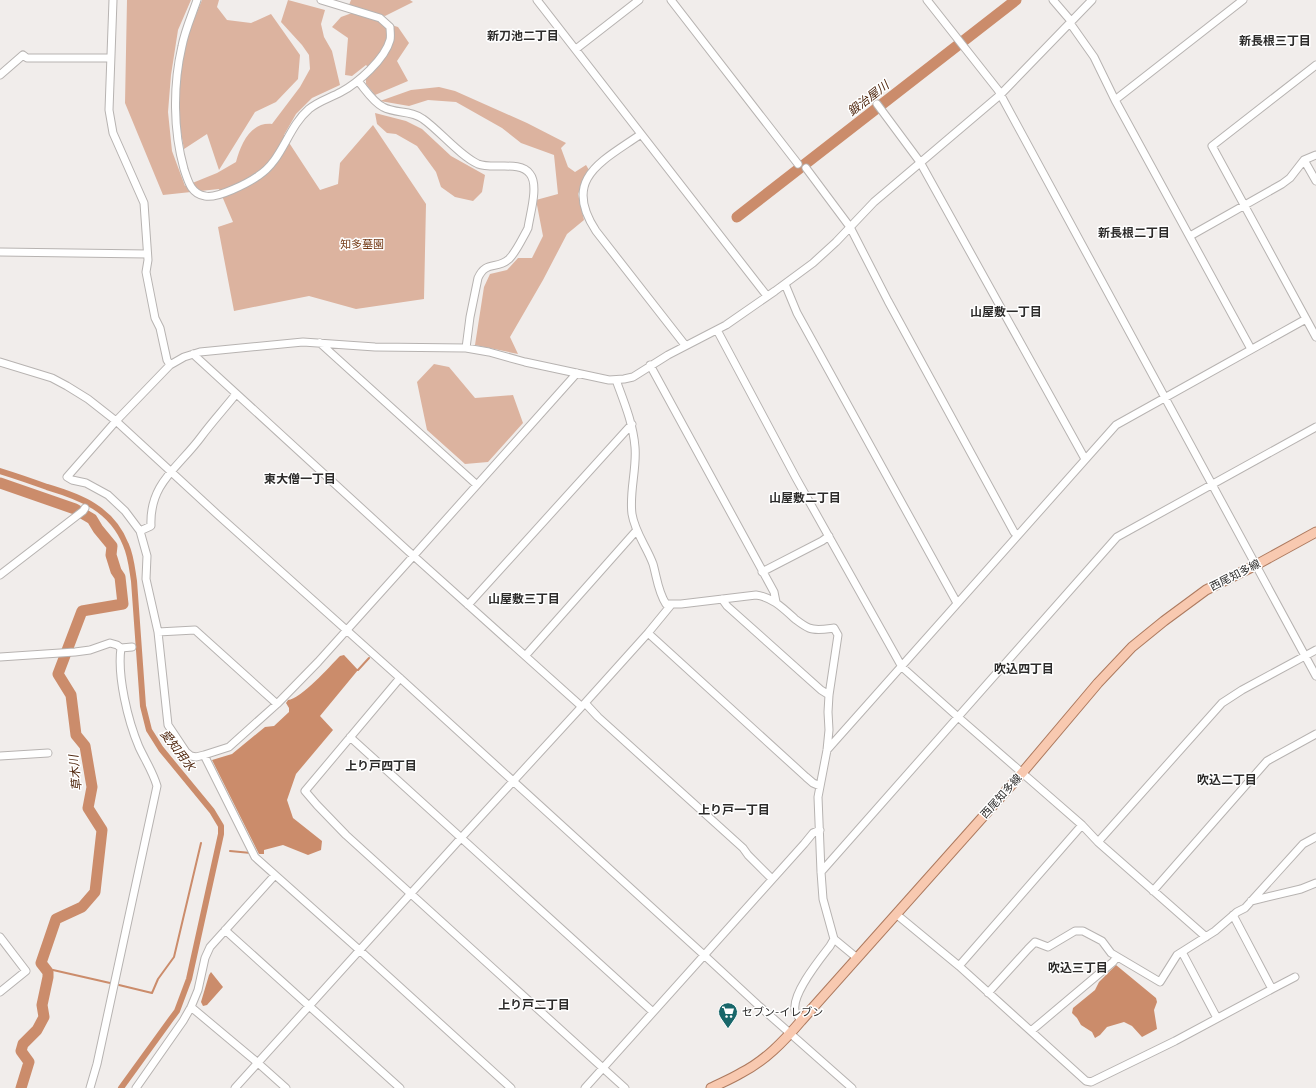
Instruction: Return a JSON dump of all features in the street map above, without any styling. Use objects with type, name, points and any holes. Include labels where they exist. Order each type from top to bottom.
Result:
[{"type":"main road","name":"西尾知多線","points":[[711,1088],[754,1066],[782,1043],[1022,773],[1098,683],[1132,647],[1206,590],[1256,565],[1316,532]]},
{"type":"street","points":[[113,0],[110,58],[110,120],[113,133],[144,203],[148,260],[146,272],[155,318],[160,328],[167,360],[170,365]]},
{"type":"street","points":[[197,0],[181,46],[177,74],[177,141],[180,156],[190,185],[199,195],[210,197],[248,182],[260,175],[272,163],[286,144],[290,133],[299,119],[320,102],[340,93],[358,81],[380,58],[387,47],[390,38],[390,28],[380,18],[321,0]]},
{"type":"street","points":[[537,0],[768,296]]},
{"type":"street","points":[[576,49],[639,0]]},
{"type":"street","points":[[671,0],[798,164]]},
{"type":"street","points":[[927,0],[998,90],[1316,676]]},
{"type":"street","points":[[1053,0],[1094,57],[1115,100],[1251,349]]},
{"type":"street","points":[[577,372],[478,485],[277,704],[228,747],[196,757],[191,756],[186,752],[168,725],[158,632],[146,579],[147,556],[140,532],[125,511],[108,495],[86,483],[72,480],[67,477],[116,421],[170,365],[184,357],[200,352],[303,342],[375,348],[466,348],[489,352],[525,362],[577,372],[609,380],[633,377],[685,346],[726,325],[813,263],[836,242],[874,202],[1000,95],[1092,0]]},
{"type":"street","points":[[1115,100],[1243,0]]},
{"type":"street","points":[[0,75],[23,54],[27,58],[110,58]]},
{"type":"street","points":[[1316,65],[1212,146],[1316,337]]},
{"type":"street","points":[[358,81],[382,107],[394,111],[414,113],[423,118],[463,154],[477,164],[490,167],[521,167],[528,172],[533,179],[534,189],[528,228],[526,232],[508,259],[500,264],[485,268],[478,278],[470,317],[466,348]]},
{"type":"street","points":[[878,107],[920,162],[1085,459]]},
{"type":"street","points":[[641,134],[599,164],[587,178],[584,185],[583,199],[585,212],[588,220],[596,231],[685,346]]},
{"type":"street","points":[[1190,236],[1282,184],[1290,178],[1304,160],[1316,155]]},
{"type":"street","points":[[1304,160],[1316,182]]},
{"type":"street","points":[[806,168],[850,227],[900,322],[1017,535]]},
{"type":"street","points":[[0,252],[147,254]]},
{"type":"street","points":[[785,284],[798,313],[957,603]]},
{"type":"street","points":[[827,750],[1116,424],[1166,398],[1306,319]]},
{"type":"street","points":[[717,330],[902,667],[1082,825],[1098,842],[1206,937]]},
{"type":"street","points":[[320,343],[478,485]]},
{"type":"street","points":[[193,354],[468,605],[598,717],[743,848],[772,879]]},
{"type":"street","points":[[0,362],[52,378],[98,406],[116,421],[758,1005],[852,1088]]},
{"type":"street","points":[[650,366],[774,592],[776,602]]},
{"type":"street","points":[[616,380],[632,424],[635,448],[632,513],[636,531],[651,560],[661,597],[666,604],[671,605],[756,595],[764,596],[776,602],[800,623],[809,628],[834,628],[838,635],[829,695],[829,730],[827,750],[818,797],[821,872],[823,899],[834,939],[857,958]]},
{"type":"street","points":[[140,532],[151,526],[150,512],[152,503],[170,471],[201,437],[205,430],[236,394]]},
{"type":"street","points":[[468,605],[632,424]]},
{"type":"street","points":[[821,872],[1117,537],[1212,483],[1316,427]]},
{"type":"street","points":[[0,575],[85,508]]},
{"type":"street","points":[[526,655],[636,531]]},
{"type":"street","points":[[762,572],[829,536]]},
{"type":"street","points":[[722,599],[727,606],[820,690],[829,695]]},
{"type":"street","points":[[235,1088],[648,633],[671,605]]},
{"type":"street","points":[[158,632],[195,630],[277,704]]},
{"type":"street","points":[[648,633],[806,777],[813,783],[820,786]]},
{"type":"street","points":[[0,657],[75,652],[90,650],[110,643],[121,648],[132,647]]},
{"type":"street","points":[[90,1088],[97,1064],[157,786],[136,740],[127,712],[121,675],[121,648]]},
{"type":"street","points":[[1098,842],[1222,703],[1242,690],[1316,650]]},
{"type":"street","points":[[400,678],[305,791],[346,835],[625,1088]]},
{"type":"street","points":[[1153,891],[1267,761],[1316,734]]},
{"type":"street","points":[[350,737],[653,1012]]},
{"type":"street","points":[[0,756],[48,753]]},
{"type":"street","points":[[204,755],[255,857],[511,1088]]},
{"type":"street","points":[[958,966],[1082,825]]},
{"type":"street","points":[[586,1088],[813,833],[820,830]]},
{"type":"street","points":[[988,993],[1035,942],[1048,947],[1075,931],[1083,931],[1102,941],[1111,953],[1160,982],[1177,955],[1215,931],[1236,912],[1245,908],[1303,844],[1316,837]]},
{"type":"street","points":[[140,1086],[191,1007],[198,990],[210,947],[275,875]]},
{"type":"street","points":[[1250,901],[1301,889],[1316,882]]},
{"type":"street","points":[[896,914],[958,966],[1086,1081],[1090,1082],[1168,1045],[1295,977]]},
{"type":"street","points":[[1233,915],[1272,989]]},
{"type":"street","points":[[224,930],[400,1088]]},
{"type":"street","points":[[0,938],[26,971],[0,992]]},
{"type":"street","points":[[801,1021],[795,1011],[795,1001],[800,990],[834,939]]},
{"type":"street","points":[[1182,952],[1217,1018]]},
{"type":"street","points":[[1031,1031],[1117,957]]},
{"type":"street","points":[[191,1007],[286,1088]]},
{"type":"green space","name":"知多墓園","points":[[127,0],[191,0],[178,30],[171,75],[168,112],[172,151],[185,186],[217,173],[236,162],[244,142],[252,130],[264,124],[272,124],[300,87],[310,69],[309,55],[281,22],[288,0],[325,10],[321,24],[324,37],[332,51],[340,85],[312,98],[296,114],[284,135],[320,190],[338,184],[340,163],[373,125],[426,204],[424,299],[356,309],[309,296],[234,311],[218,227],[233,222],[219,189],[163,195],[125,103]]},
{"type":"green space","points":[[202,0],[219,0],[217,7],[227,20],[251,23],[271,14],[300,55],[298,79],[276,102],[255,112],[219,170],[207,134],[184,149],[178,116],[180,73],[188,34]]},
{"type":"green space","points":[[351,0],[410,0],[413,2],[385,16],[349,5]]},
{"type":"green space","points":[[352,13],[398,27],[409,43],[397,61],[408,81],[375,95],[366,84],[366,78],[372,71],[366,65],[352,76],[345,75],[348,38],[332,27],[341,17]]},
{"type":"green space","points":[[439,87],[455,91],[527,123],[566,143],[561,148],[568,167],[575,172],[586,165],[589,170],[578,194],[584,220],[567,234],[543,280],[510,337],[518,354],[475,345],[484,287],[490,274],[507,270],[518,258],[532,258],[543,236],[536,200],[558,194],[554,155],[521,143],[502,128],[456,102],[428,100],[409,106],[380,101],[411,90]]},
{"type":"green space","points":[[375,113],[406,121],[422,129],[451,156],[485,175],[482,192],[473,201],[455,197],[441,187],[436,172],[417,146],[396,134],[387,133],[377,124]]},
{"type":"green space","points":[[434,364],[449,367],[475,398],[513,395],[523,423],[488,462],[465,464],[427,430],[417,382]]},
{"type":"shaded area","points":[[344,655],[358,670],[320,716],[333,730],[296,774],[287,800],[293,818],[322,841],[321,850],[308,855],[283,845],[264,850],[264,854],[259,854],[212,760],[232,754],[265,727],[274,726],[289,712],[289,708],[286,703],[288,700],[294,698],[307,689],[340,656]]},
{"type":"shaded area","points":[[1116,965],[1156,998],[1157,1002],[1154,1010],[1157,1029],[1142,1037],[1132,1026],[1124,1022],[1107,1027],[1095,1038],[1092,1032],[1081,1025],[1072,1013],[1073,1008],[1095,990],[1099,982]]},
{"type":"shaded area","points":[[211,972],[223,987],[207,1005],[203,1006],[201,1002]]},
{"type":"waterway","name":"鍛治屋川","points":[[737,217],[1016,0]]},
{"type":"waterway","name":"愛知用水","points":[[0,471],[83,500],[104,513],[113,522],[120,533],[129,554],[134,581],[143,706],[149,730],[161,749],[212,811],[221,826],[221,834],[189,979],[177,1011],[121,1088]]},
{"type":"waterway","name":"草木川","points":[[0,483],[75,509],[92,519],[112,546],[111,555],[116,571],[120,577],[123,604],[82,611],[58,674],[71,695],[76,735],[85,746],[92,787],[88,808],[102,830],[95,892],[82,907],[56,919],[41,963],[48,972],[42,1005],[44,1017],[37,1030],[23,1044],[21,1051],[29,1062],[21,1088]]},
{"type":"waterway","points":[[355,670],[358,670],[369,658]]},
{"type":"waterway","points":[[119,985],[152,993],[158,979],[174,957],[201,843]]},
{"type":"waterway","points":[[230,851],[251,853]]},
{"type":"waterway","points":[[53,970],[110,983]]},
{"type":"place","name":"セブン-イレブン","points":[[728,1029]]},
{"type":"district","name":"新刀池二丁目","points":[[523,35]]},
{"type":"district","name":"新長根三丁目","points":[[1275,40]]},
{"type":"district","name":"新長根二丁目","points":[[1134,232]]},
{"type":"district","name":"山屋敷一丁目","points":[[1006,311]]},
{"type":"district","name":"東大僧一丁目","points":[[300,478]]},
{"type":"district","name":"山屋敷二丁目","points":[[805,497]]},
{"type":"district","name":"山屋敷三丁目","points":[[524,598]]},
{"type":"district","name":"吹込四丁目","points":[[1024,668]]},
{"type":"district","name":"上り戸四丁目","points":[[381,765]]},
{"type":"district","name":"吹込二丁目","points":[[1227,779]]},
{"type":"district","name":"上り戸一丁目","points":[[734,809]]},
{"type":"district","name":"吹込三丁目","points":[[1078,967]]},
{"type":"district","name":"上り戸二丁目","points":[[534,1004]]}]
